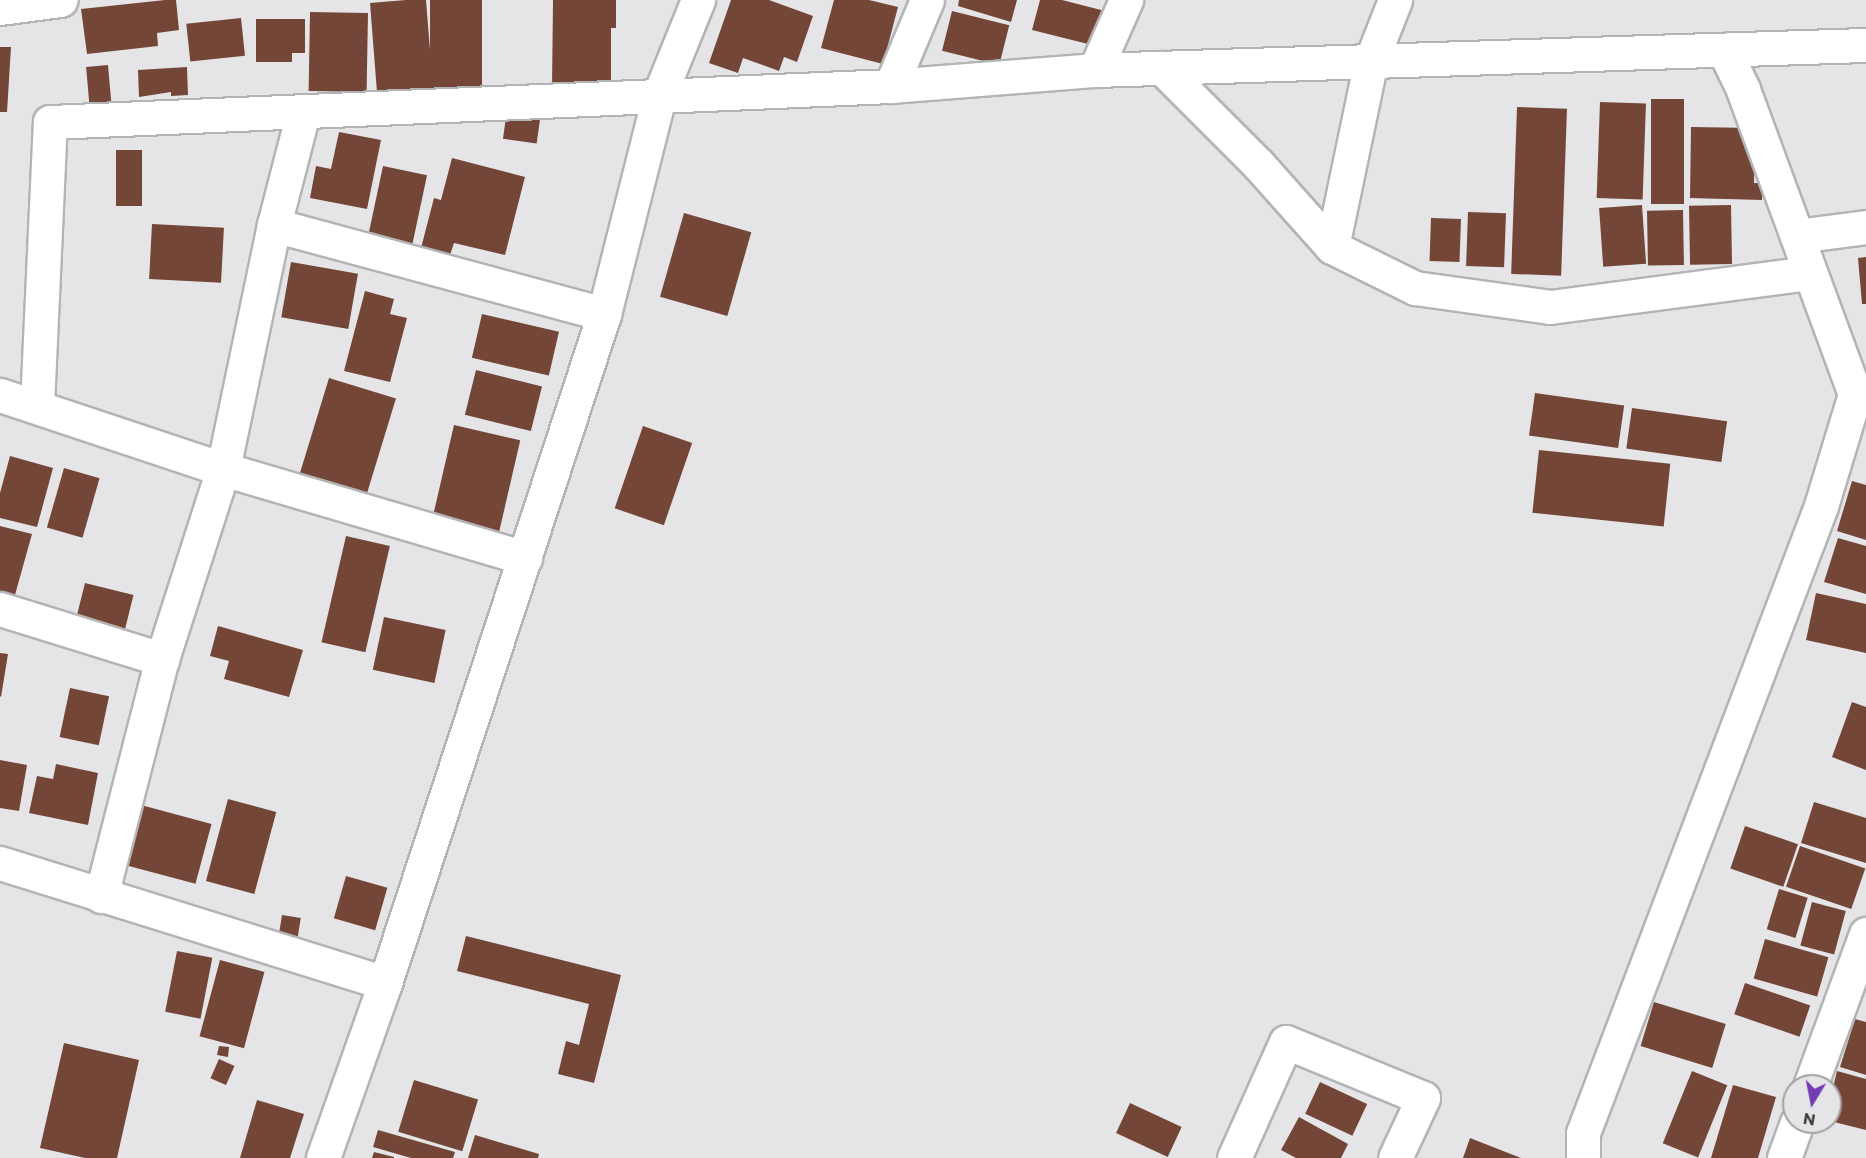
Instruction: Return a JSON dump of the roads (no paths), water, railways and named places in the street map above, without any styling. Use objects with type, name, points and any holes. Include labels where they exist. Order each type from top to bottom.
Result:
[{"type":"street","points":[[0,8],[60,0]]},
{"type":"street","points":[[323,1158],[385,983],[603,314],[659,96],[699,0]]},
{"type":"street","points":[[891,86],[927,0]]},
{"type":"street","points":[[1095,70],[1126,0]]},
{"type":"street","points":[[1332,247],[1371,62],[1395,0]]},
{"type":"street","points":[[37,406],[50,122],[303,113],[891,86],[1095,70],[1866,45]]},
{"type":"street","points":[[1583,1158],[1583,1132],[1821,506],[1861,394],[1810,273],[1724,50]]},
{"type":"street","points":[[1162,68],[1258,164],[1332,247],[1415,288],[1550,307],[1810,273]]},
{"type":"street","points":[[101,896],[162,659],[223,469],[274,225],[303,113]]},
{"type":"street","points":[[274,225],[603,314]]},
{"type":"street","points":[[1797,236],[1866,227]]},
{"type":"street","points":[[0,395],[223,469],[525,558]]},
{"type":"street","points":[[0,609],[162,659]]},
{"type":"street","points":[[0,863],[385,983]]},
{"type":"street","points":[[1814,1074],[1866,934]]},
{"type":"street","points":[[1234,1158],[1286,1042],[1423,1098],[1395,1158]]},
{"type":"street","points":[[1784,1158],[1793,1134]]}]
